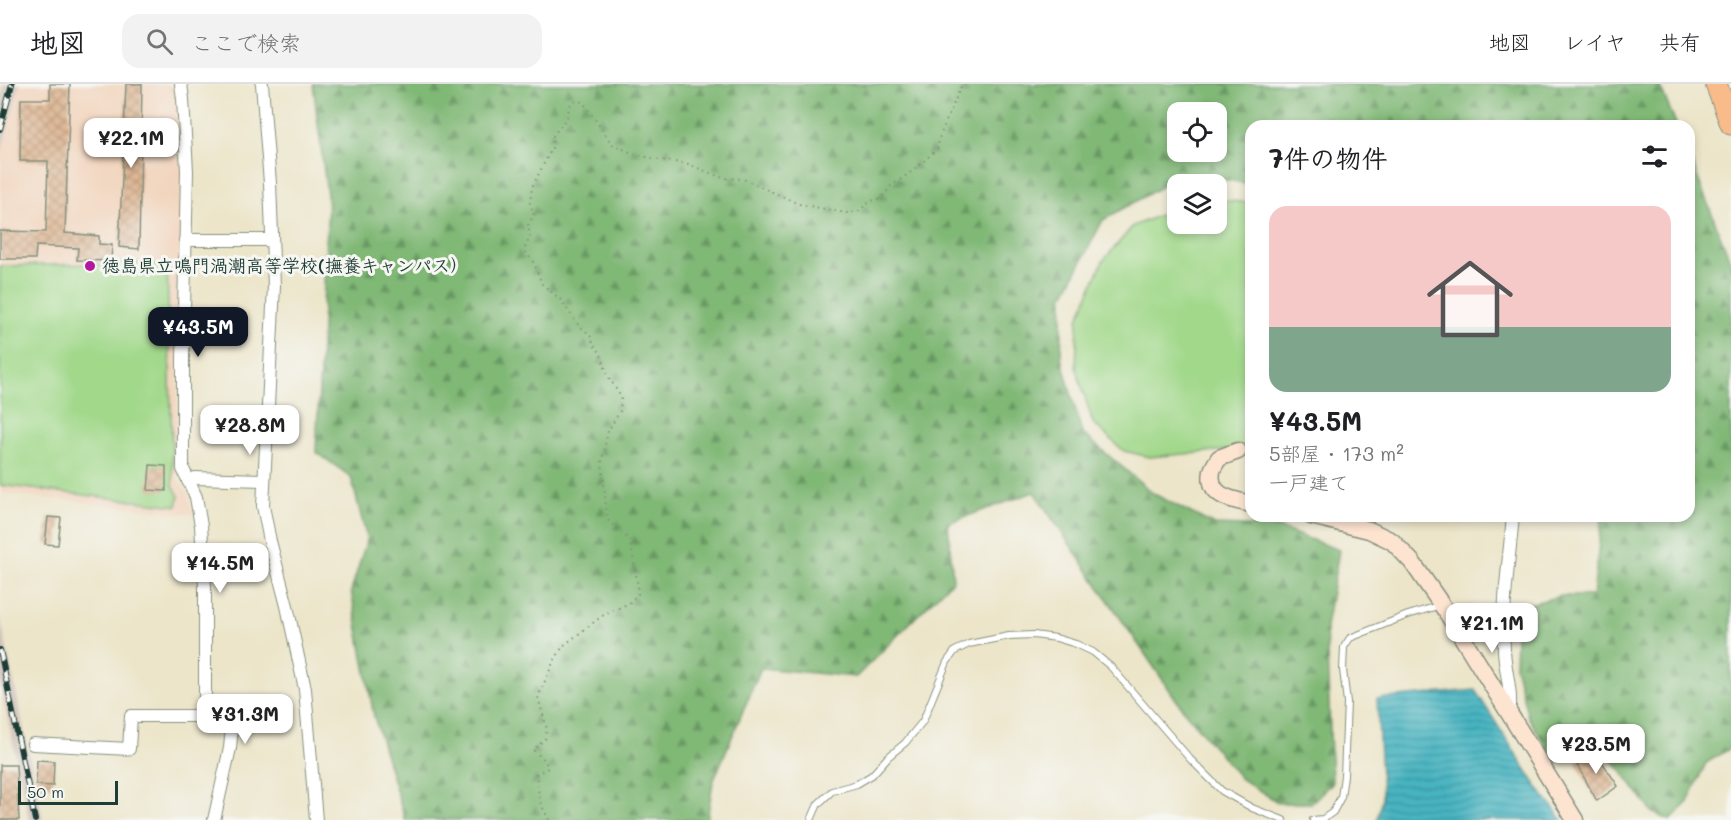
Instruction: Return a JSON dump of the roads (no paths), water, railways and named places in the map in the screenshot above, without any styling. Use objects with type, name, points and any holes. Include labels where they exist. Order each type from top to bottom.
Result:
[{"type":"highway","points":[[1716,84],[1731,124]]},
{"type":"street","points":[[181,84],[187,171],[183,469],[196,497],[201,526],[206,586],[205,715]]},
{"type":"street","points":[[262,84],[270,183],[274,286],[263,506],[305,689],[316,820]]},
{"type":"street","points":[[185,240],[272,240]]},
{"type":"street","points":[[1238,451],[1219,458],[1212,471],[1213,486],[1223,497],[1245,502]]},
{"type":"street","points":[[189,481],[195,478],[264,480]]},
{"type":"street","points":[[1336,522],[1369,530],[1392,541],[1412,562],[1575,820]]},
{"type":"street","points":[[1509,714],[1511,702],[1504,652],[1512,522]]},
{"type":"street","points":[[33,744],[129,749],[131,717],[233,716],[230,748],[214,820]]},
{"type":"lane","points":[[1313,820],[1323,819],[1334,812],[1341,797],[1347,702],[1343,670],[1344,647],[1350,638],[1408,615],[1441,605]]},
{"type":"lane","points":[[811,820],[818,804],[832,791],[857,784],[872,775],[923,721],[947,662],[955,651],[969,645],[1009,636],[1034,634],[1076,644],[1094,652],[1111,667],[1190,759],[1222,791],[1252,808],[1283,820]]},
{"type":"water","points":[[1475,690],[1539,790],[1563,820],[1377,820],[1382,797],[1377,699]]},
{"type":"railway","points":[[0,129],[12,84]]},
{"type":"railway","points":[[0,650],[35,820]]},
{"type":"place","name":"徳島県立鳴門渦潮高等学校(撫養キャンパス）","points":[[90,266]]}]
